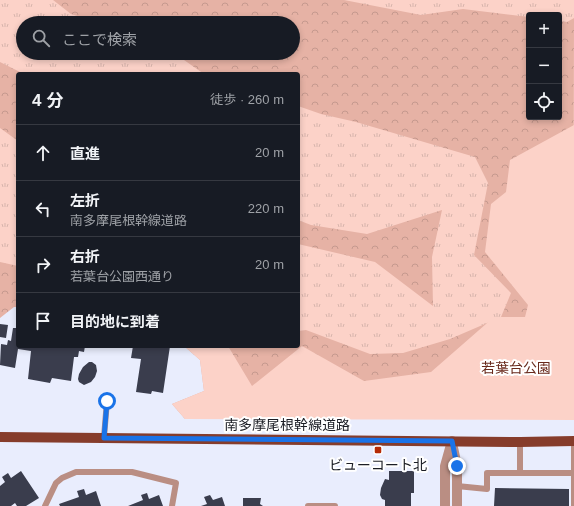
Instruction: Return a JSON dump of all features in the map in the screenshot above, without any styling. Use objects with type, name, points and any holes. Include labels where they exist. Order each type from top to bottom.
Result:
[{"type":"main road","name":"南多摩尾根幹線道路","points":[[0,437],[520,442],[574,441]]},
{"type":"street","points":[[452,441],[457,466],[456,506]]},
{"type":"street","points":[[445,506],[445,466],[452,441]]},
{"type":"lane","points":[[104,438],[107,401]]},
{"type":"lane","points":[[574,441],[574,506]]},
{"type":"lane","points":[[520,442],[520,473]]},
{"type":"lane","points":[[45,506],[56,484],[62,478],[76,472],[132,472],[176,483],[172,506]]},
{"type":"lane","points":[[457,486],[487,488],[487,473],[573,473]]},
{"type":"lane","points":[[308,506],[335,506]]},
{"type":"green space","points":[[0,0],[574,0],[574,125],[528,305],[431,372],[300,346],[300,72],[16,72],[16,297],[0,293]]},
{"type":"green space","points":[[53,0],[344,0],[421,15],[463,9],[526,17],[526,120],[562,120],[562,21],[567,22],[574,18],[573,333],[379,405],[185,419],[172,404],[204,391],[200,360],[186,348],[300,348],[300,331],[306,330],[370,354],[403,353],[450,339],[501,317],[511,293],[474,255],[488,183],[475,157],[356,122],[321,114],[300,107],[300,72],[201,72],[184,60],[300,60],[300,16],[77,16],[71,14]]},
{"type":"green space","points":[[0,62],[20,72],[16,72],[16,140],[0,128]]},
{"type":"green space","name":"若葉台公園","points":[[574,125],[574,420],[185,419],[172,404],[204,391],[200,360],[186,348],[229,348],[252,386],[302,346],[364,381],[431,372],[494,317],[525,317],[528,305],[485,252],[491,204],[506,192],[510,160]]},
{"type":"green space","points":[[442,210],[432,257],[433,306],[375,262],[300,244],[300,221],[311,225],[367,234]]},
{"type":"green space","points":[[0,262],[16,266],[16,307],[0,318]]},
{"type":"building","points":[[0,324],[8,325],[6,338],[0,337]]},
{"type":"building","points":[[13,328],[16,328],[16,348],[85,348],[84,352],[79,351],[78,357],[74,357],[71,381],[52,378],[50,383],[28,379],[31,351],[18,349],[15,368],[0,365],[1,344],[7,345],[8,340],[11,341]]},
{"type":"building","points":[[133,348],[170,348],[163,393],[152,391],[151,394],[136,392],[141,359],[131,358]]},
{"type":"building","points":[[89,362],[96,365],[97,371],[91,382],[84,385],[79,382],[79,374],[83,367]]},
{"type":"building","points":[[21,471],[39,498],[26,506],[17,506],[15,503],[11,506],[0,506],[0,486],[5,482],[2,477],[8,473],[11,478]]},
{"type":"building","points":[[389,471],[414,471],[414,493],[411,493],[411,506],[385,506],[385,500],[382,499],[380,495],[385,479],[389,480]]},
{"type":"building","points":[[495,488],[569,489],[569,506],[494,506]]},
{"type":"building","points":[[84,489],[86,495],[96,491],[101,506],[60,506],[59,504],[79,497],[77,491]]},
{"type":"building","points":[[147,493],[149,499],[159,495],[163,506],[128,506],[143,500],[141,495]]},
{"type":"building","points":[[210,495],[213,500],[222,497],[225,506],[201,506],[207,504],[204,497]]},
{"type":"building","points":[[243,498],[261,498],[260,504],[263,506],[243,506]]},
{"type":"place","name":"ビューコート北","points":[[378,450]]},
{"type":"route","points":[[107,401],[104,438],[452,441],[457,466]]}]
